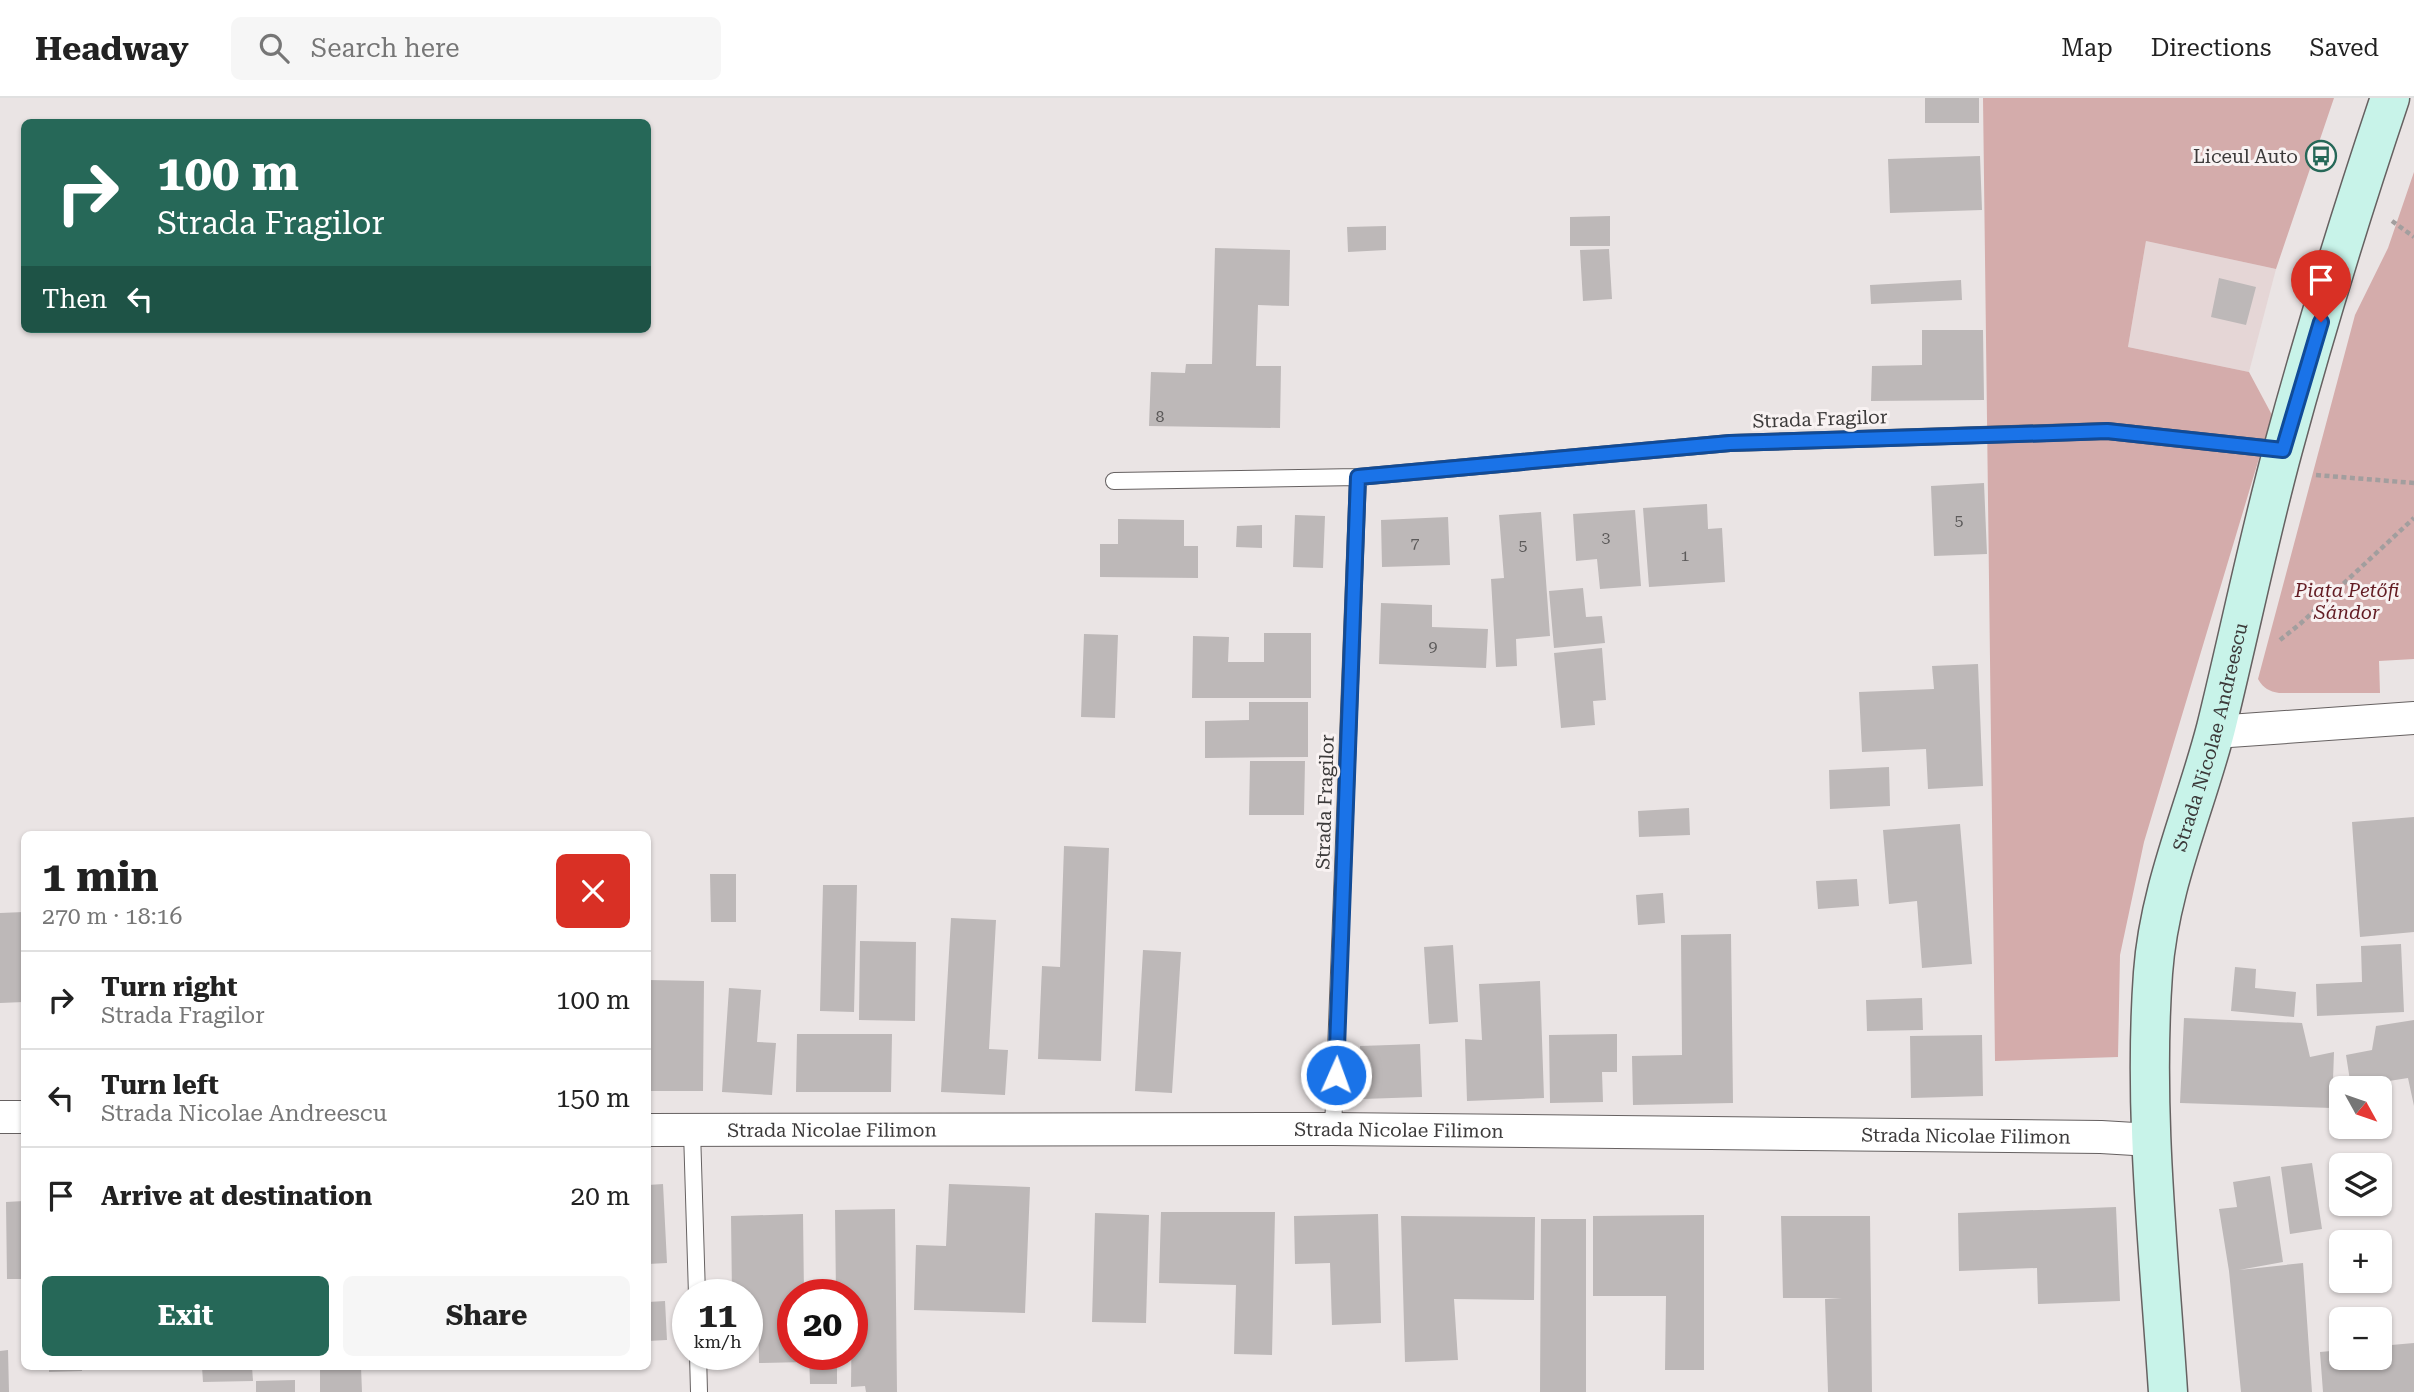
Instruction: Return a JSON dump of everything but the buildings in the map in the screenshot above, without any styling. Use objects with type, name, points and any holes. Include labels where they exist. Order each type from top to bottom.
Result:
[{"type":"main road","name":"Strada Nicolae Andreescu","points":[[2168,1392],[2149,1079],[2153,970],[2161,917],[2294,462],[2366,168],[2389,98]]},
{"type":"street","points":[[2214,732],[2414,718]]},
{"type":"street","points":[[0,1116],[21,1117]]},
{"type":"street","name":"Strada Nicolae Filimon","points":[[651,1130],[1334,1129],[2101,1136],[2151,1140]]},
{"type":"lane","name":"Strada Fragilor","points":[[1114,481],[1358,477],[1730,443],[2094,431],[2294,462]]},
{"type":"lane","name":"Strada Fragilor","points":[[1334,1129],[1358,477]]},
{"type":"lane","points":[[692,1131],[696,1279]]},
{"type":"lane","points":[[698,1370],[699,1392]]},
{"type":"path","points":[[2392,221],[2414,237]]},
{"type":"path","points":[[2294,462],[2414,483]]},
{"type":"path","points":[[2272,646],[2300,624],[2414,518]]},
{"type":"shaded area","points":[[2146,241],[2276,269],[2249,372],[2128,347]]},
{"type":"green space","points":[[1983,98],[2334,98],[2276,269],[2146,241],[2128,347],[2249,372],[2272,415],[2144,842],[2120,955],[2118,1057],[1995,1061]]},
{"type":"green space","name":"Piața Petőfi Sándor","points":[[2414,172],[2414,659],[2379,661],[2380,693],[2275,692],[2265,687],[2258,679],[2355,315],[2388,248]]},
{"type":"place","name":"Liceul Auto","points":[[2321,156]]},
{"type":"route","points":[[1336,1075],[1358,477],[1730,443],[2107,431],[2283,450],[2321,322]]}]
